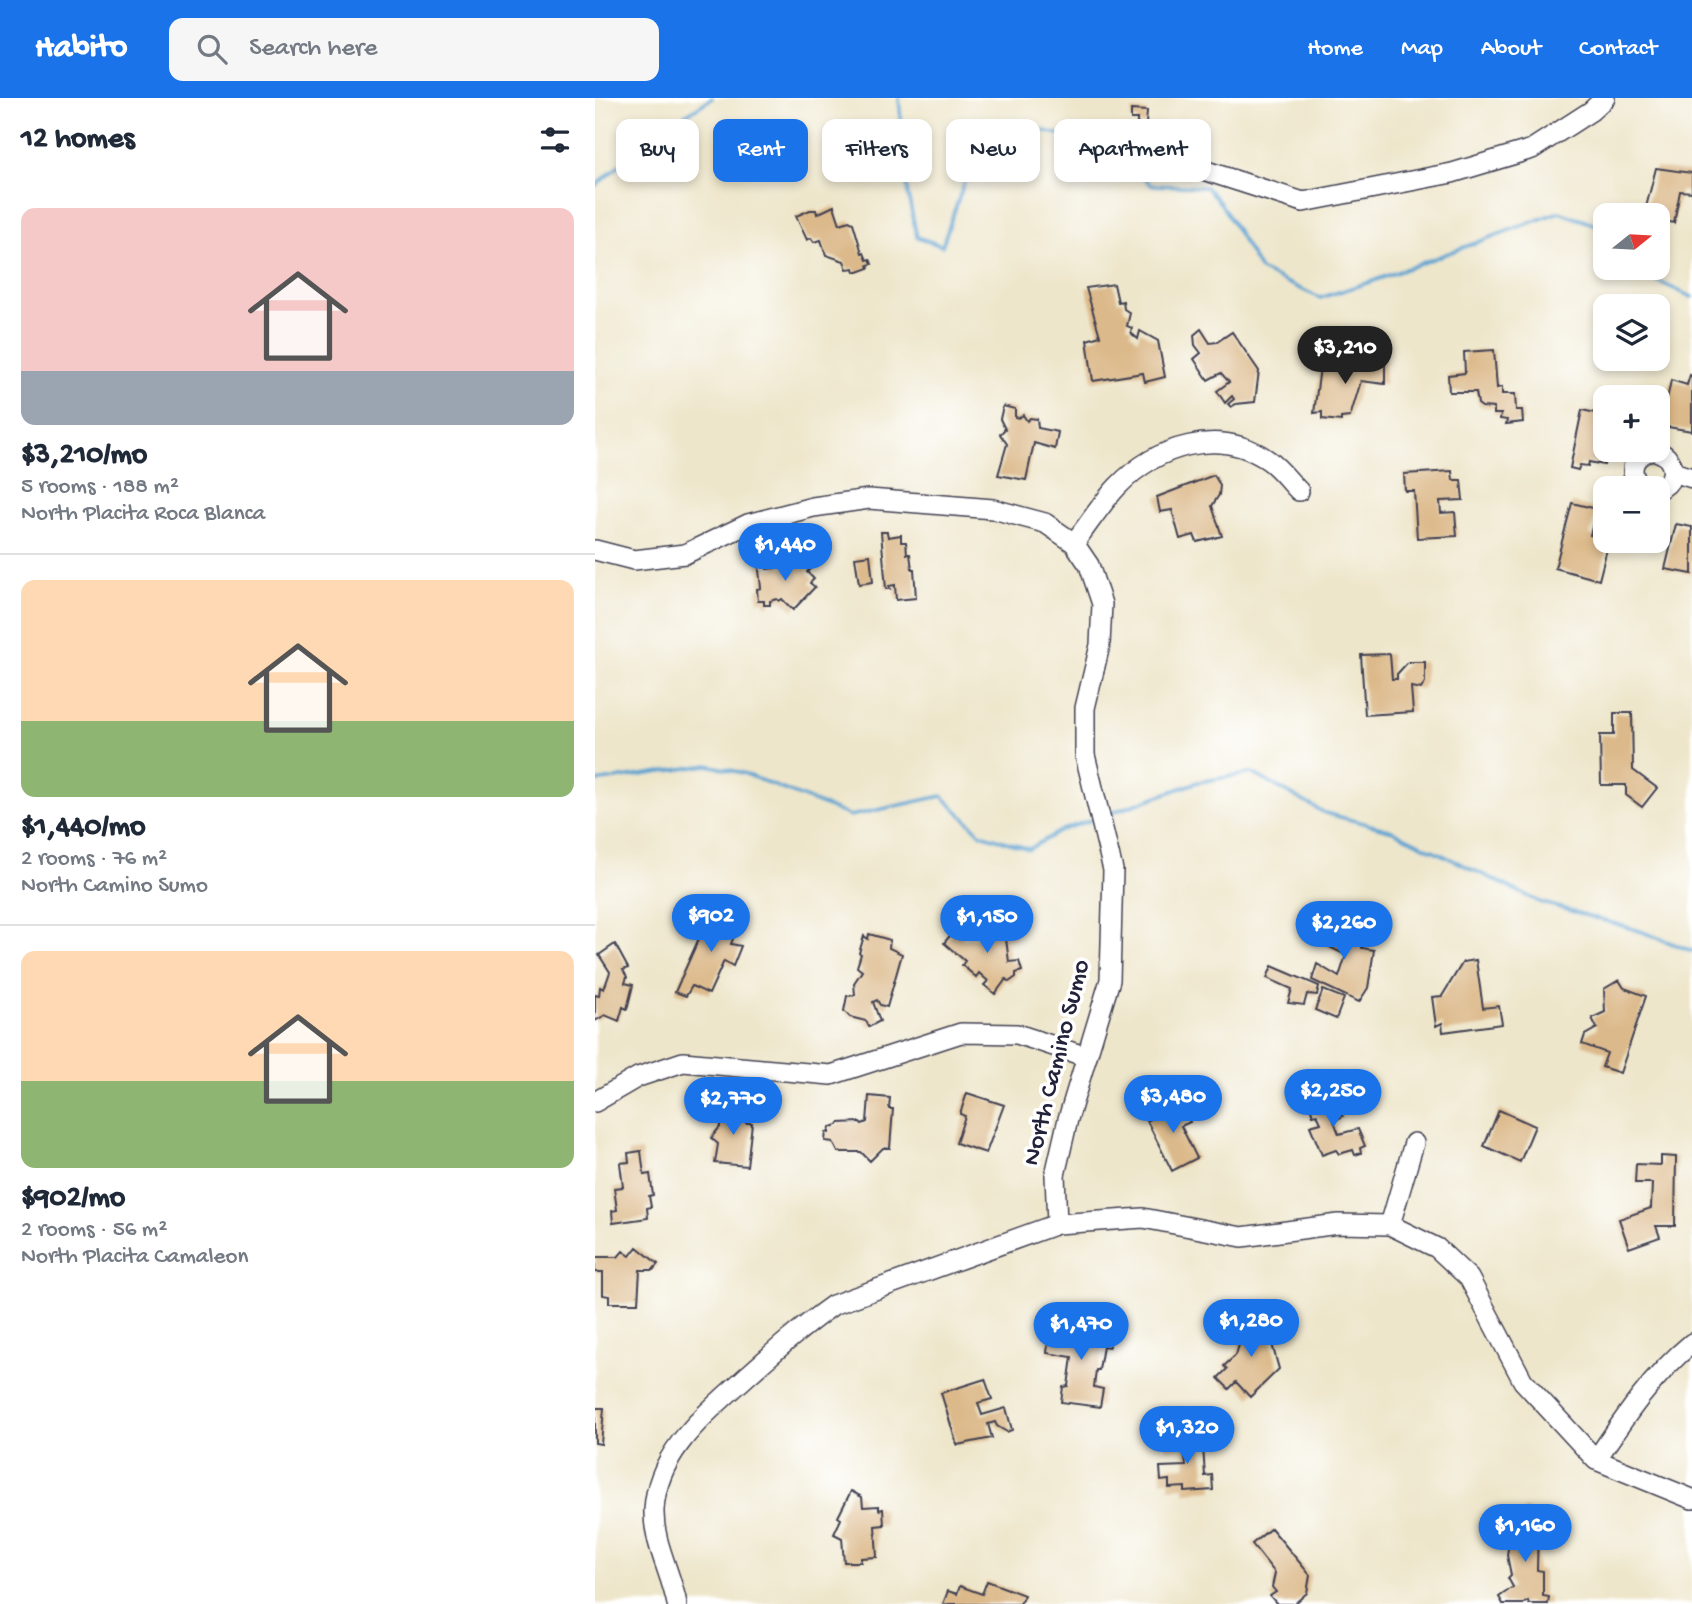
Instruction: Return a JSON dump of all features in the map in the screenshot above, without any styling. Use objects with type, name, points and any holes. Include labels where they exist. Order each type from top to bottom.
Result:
[{"type":"street","points":[[1211,172],[1303,202],[1453,173],[1532,149],[1591,111],[1605,98]]},
{"type":"street","points":[[1074,543],[1117,486],[1155,457],[1188,444],[1211,442],[1239,446],[1256,453],[1271,462],[1299,491]]},
{"type":"street","points":[[1634,476],[1635,461],[1641,454],[1658,452],[1666,456],[1671,464],[1673,472],[1670,481]]},
{"type":"street","points":[[1673,472],[1692,478]]},
{"type":"street","name":"North Camino Sumo","points":[[595,550],[634,560],[685,554],[748,524],[813,507],[869,499],[993,509],[1045,523],[1074,543],[1089,565],[1102,604],[1100,645],[1085,708],[1085,755],[1113,870],[1110,980],[1068,1119],[1055,1175],[1057,1224]]},
{"type":"street","points":[[595,1102],[638,1077],[683,1062],[831,1075],[961,1033],[1017,1034],[1087,1057]]},
{"type":"street","points":[[1390,1225],[1414,1143]]},
{"type":"street","points":[[677,1604],[673,1582],[657,1539],[654,1511],[659,1477],[691,1428],[800,1328],[832,1305],[1057,1224],[1143,1218],[1242,1237],[1338,1224],[1390,1225],[1437,1248],[1469,1278],[1523,1381],[1596,1460],[1692,1499]]},
{"type":"street","points":[[1596,1460],[1625,1416],[1672,1359],[1692,1343]]},
{"type":"building","points":[[1131,110],[1147,111],[1146,119],[1131,119]]},
{"type":"building","points":[[1656,168],[1692,173],[1692,192],[1680,191],[1674,223],[1670,222],[1670,203],[1647,203]]},
{"type":"building","points":[[834,206],[840,224],[849,221],[853,223],[862,253],[872,264],[868,265],[869,268],[858,272],[855,272],[854,268],[847,269],[844,261],[826,255],[821,240],[807,240],[796,216],[810,210],[816,210],[817,214]]},
{"type":"building","points":[[1114,284],[1118,302],[1123,301],[1124,309],[1130,313],[1127,326],[1132,328],[1131,333],[1138,339],[1140,331],[1158,341],[1165,377],[1145,382],[1143,373],[1093,381],[1087,340],[1100,336],[1086,288]]},
{"type":"building","points":[[1201,329],[1210,343],[1217,342],[1232,332],[1259,371],[1255,402],[1231,407],[1228,404],[1234,399],[1232,396],[1225,403],[1217,391],[1229,382],[1221,373],[1208,380],[1194,359],[1201,353],[1195,345],[1194,335]]},
{"type":"building","points":[[1494,350],[1497,388],[1502,387],[1502,394],[1515,394],[1516,410],[1522,410],[1523,422],[1506,424],[1507,420],[1500,419],[1501,414],[1494,414],[1494,408],[1478,404],[1476,392],[1449,392],[1448,375],[1465,373],[1464,352]]},
{"type":"building","points":[[1376,354],[1385,356],[1385,384],[1361,381],[1350,417],[1341,418],[1341,421],[1322,419],[1322,412],[1314,413],[1321,360],[1366,367],[1365,359],[1376,360]]},
{"type":"building","points":[[1690,375],[1692,431],[1670,427],[1671,380],[1687,385]]},
{"type":"building","points":[[1003,406],[1015,409],[1015,417],[1023,415],[1027,421],[1030,418],[1037,419],[1038,428],[1058,432],[1055,449],[1034,443],[1026,480],[998,475],[1007,444],[1000,434],[1005,429],[1000,419]]},
{"type":"building","points":[[1582,410],[1593,412],[1593,462],[1605,462],[1604,465],[1589,462],[1588,466],[1580,465],[1578,470],[1570,468]]},
{"type":"building","points":[[1452,471],[1453,480],[1461,480],[1463,500],[1440,501],[1441,513],[1455,512],[1457,536],[1417,538],[1414,491],[1405,491],[1404,474]]},
{"type":"building","points":[[1214,475],[1220,485],[1219,495],[1212,506],[1222,536],[1197,542],[1194,535],[1180,539],[1172,510],[1160,512],[1157,497]]},
{"type":"building","points":[[1572,503],[1593,508],[1590,535],[1593,536],[1593,553],[1606,553],[1599,580],[1555,568]]},
{"type":"building","points":[[1676,524],[1692,527],[1692,574],[1665,569]]},
{"type":"building","points":[[881,532],[887,532],[888,537],[901,535],[901,542],[906,542],[907,554],[910,554],[914,569],[916,598],[896,600],[895,585],[886,589]]},
{"type":"building","points":[[870,555],[873,582],[859,584],[855,557]]},
{"type":"building","points":[[758,561],[766,561],[767,569],[776,568],[775,563],[780,563],[780,567],[809,561],[813,566],[807,572],[814,579],[810,583],[815,587],[793,610],[782,599],[764,605],[764,601],[758,601],[757,589],[761,588]]},
{"type":"building","points":[[1390,654],[1392,679],[1397,679],[1397,674],[1408,662],[1425,662],[1425,682],[1421,689],[1411,687],[1413,712],[1365,715],[1361,655]]},
{"type":"building","points":[[1614,713],[1632,713],[1633,770],[1657,788],[1642,807],[1626,795],[1626,785],[1601,785],[1600,735],[1614,735]]},
{"type":"building","points":[[720,910],[741,918],[731,944],[741,946],[733,966],[724,961],[709,994],[692,986],[686,996],[675,992],[708,918],[713,921]]},
{"type":"building","points":[[1000,920],[1000,928],[1011,927],[1014,930],[1015,938],[1006,939],[1009,962],[1019,961],[1022,971],[1016,973],[1016,977],[1009,982],[1006,979],[995,994],[984,985],[988,981],[979,973],[976,977],[962,965],[965,961],[944,943],[953,932],[960,933],[963,939],[990,936],[989,921]]},
{"type":"building","points":[[1304,924],[1362,933],[1362,948],[1374,950],[1368,988],[1359,1002],[1312,980],[1317,964],[1339,977],[1346,955],[1301,933]]},
{"type":"building","points":[[869,934],[890,940],[889,948],[902,954],[887,1007],[880,1005],[877,1000],[873,1002],[880,1021],[869,1027],[866,1021],[850,1017],[844,1011],[847,996],[855,995],[854,983],[862,971],[857,967],[861,954],[859,953],[864,936],[868,939]]},
{"type":"building","points":[[615,944],[628,968],[623,970],[627,977],[625,983],[633,985],[627,1009],[623,1007],[619,1021],[605,1015],[595,1021],[595,995],[599,996],[600,987],[604,989],[610,972],[599,955]]},
{"type":"building","points":[[1476,960],[1483,1008],[1499,1006],[1502,1024],[1443,1032],[1442,1023],[1436,1026],[1432,997],[1442,996],[1463,962]]},
{"type":"building","points":[[1272,966],[1319,986],[1317,995],[1307,994],[1304,1005],[1288,1003],[1292,989],[1267,978]]},
{"type":"building","points":[[1619,980],[1624,988],[1646,996],[1620,1073],[1602,1067],[1607,1053],[1582,1044],[1585,1035],[1597,1028],[1592,1018],[1605,1012],[1604,989]]},
{"type":"building","points":[[1323,990],[1344,998],[1336,1019],[1315,1010]]},
{"type":"building","points":[[967,1093],[1004,1105],[986,1153],[956,1143],[965,1116],[960,1114]]},
{"type":"building","points":[[1329,1093],[1337,1114],[1341,1110],[1343,1116],[1334,1121],[1339,1134],[1358,1129],[1365,1146],[1360,1148],[1361,1153],[1355,1155],[1353,1150],[1339,1154],[1336,1150],[1322,1155],[1310,1126],[1321,1123],[1317,1114],[1313,1115],[1308,1101]]},
{"type":"building","points":[[869,1096],[890,1098],[889,1109],[893,1109],[890,1148],[883,1148],[870,1161],[861,1152],[838,1152],[833,1142],[825,1141],[830,1127],[839,1123],[867,1122]]},
{"type":"building","points":[[1179,1099],[1190,1122],[1181,1126],[1197,1158],[1172,1171],[1147,1121],[1164,1112],[1162,1108]]},
{"type":"building","points":[[721,1105],[740,1106],[747,1110],[746,1123],[752,1123],[747,1166],[715,1163],[718,1144],[711,1138],[720,1127]]},
{"type":"building","points":[[1499,1110],[1535,1126],[1520,1162],[1484,1146]]},
{"type":"building","points":[[641,1151],[644,1175],[650,1174],[653,1195],[649,1196],[651,1207],[647,1208],[648,1218],[613,1223],[612,1211],[617,1210],[614,1188],[623,1187],[620,1163],[629,1162],[628,1153]]},
{"type":"building","points":[[1661,1156],[1676,1157],[1675,1226],[1656,1226],[1660,1237],[1629,1248],[1619,1219],[1651,1208],[1652,1183],[1635,1183],[1636,1164],[1661,1165]]},
{"type":"building","points":[[637,1247],[658,1264],[653,1270],[640,1270],[638,1303],[609,1303],[609,1296],[603,1295],[603,1272],[595,1272],[595,1257],[618,1257],[623,1251],[630,1256]]},
{"type":"building","points":[[1258,1315],[1264,1338],[1270,1337],[1279,1369],[1250,1397],[1236,1382],[1229,1389],[1218,1378],[1227,1369],[1224,1366],[1236,1355],[1241,1338],[1238,1328],[1246,1326],[1244,1318]]},
{"type":"building","points":[[1076,1326],[1111,1330],[1109,1347],[1103,1346],[1099,1370],[1096,1370],[1094,1387],[1103,1389],[1100,1407],[1061,1402],[1063,1387],[1068,1386],[1072,1357],[1047,1353],[1049,1335],[1056,1336],[1057,1330],[1075,1332]]},
{"type":"building","points":[[985,1379],[992,1399],[978,1403],[982,1415],[1006,1408],[1012,1430],[1007,1432],[995,1422],[988,1424],[992,1438],[957,1445],[941,1393]]},
{"type":"building","points":[[595,1408],[604,1408],[601,1444],[595,1443]]},
{"type":"building","points":[[1191,1434],[1191,1439],[1196,1439],[1196,1447],[1203,1446],[1205,1476],[1212,1475],[1213,1490],[1185,1492],[1185,1487],[1169,1488],[1169,1480],[1161,1481],[1160,1467],[1186,1466],[1184,1447],[1166,1449],[1165,1436]]},
{"type":"building","points":[[851,1491],[862,1497],[863,1507],[879,1506],[879,1510],[883,1509],[884,1525],[875,1526],[877,1557],[861,1558],[861,1562],[844,1562],[842,1538],[834,1534],[841,1519],[838,1517]]},
{"type":"building","points":[[1527,1509],[1534,1515],[1542,1515],[1543,1526],[1538,1526],[1537,1570],[1543,1571],[1543,1596],[1549,1597],[1548,1604],[1529,1604],[1528,1601],[1523,1604],[1503,1604],[1499,1597],[1513,1587],[1508,1578],[1511,1575],[1507,1555],[1510,1536],[1519,1534],[1520,1524],[1515,1517]]},
{"type":"building","points":[[1271,1528],[1310,1575],[1307,1593],[1294,1604],[1277,1604],[1270,1596],[1276,1592],[1272,1587],[1275,1573],[1252,1544]]},
{"type":"building","points":[[987,1581],[1024,1595],[1020,1604],[943,1604],[948,1591],[957,1594],[960,1586],[982,1594]]},
{"type":"waterway","points":[[595,186],[659,132],[712,98]]},
{"type":"waterway","points":[[899,98],[908,195],[917,237],[942,246],[975,152],[998,131],[1035,129],[1112,146],[1151,185],[1206,187],[1221,204],[1260,270],[1320,298],[1559,212],[1593,224]]},
{"type":"waterway","points":[[1655,280],[1692,297]]},
{"type":"waterway","points":[[595,782],[708,765],[743,773],[850,816],[942,796],[981,834],[1029,849],[1062,830],[1094,819]]},
{"type":"waterway","points":[[1108,814],[1198,782],[1252,773],[1325,813],[1393,831],[1540,902],[1640,931],[1692,951]]}]
